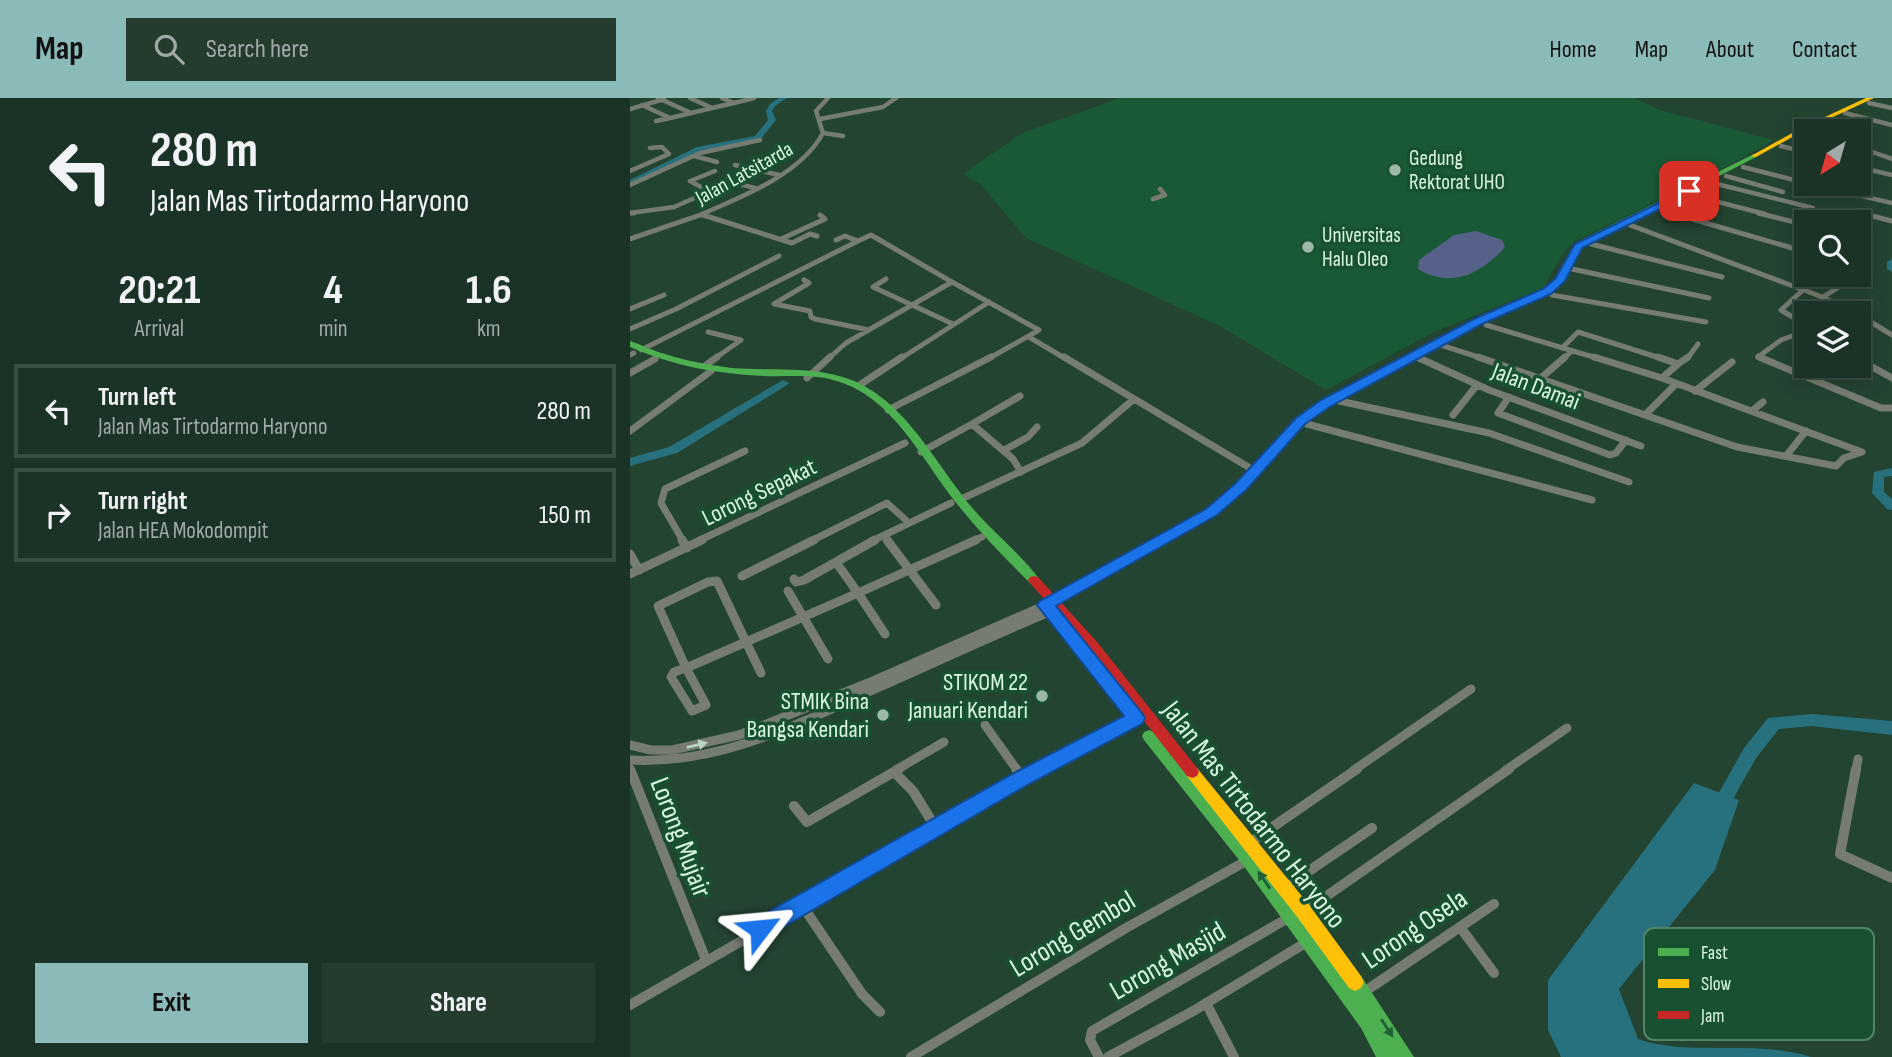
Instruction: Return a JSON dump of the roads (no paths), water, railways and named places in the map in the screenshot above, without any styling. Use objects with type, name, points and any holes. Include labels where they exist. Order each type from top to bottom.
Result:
[{"type":"main road","points":[[1832,119],[1872,100]]},
{"type":"main road","points":[[1052,606],[1194,526],[1237,498],[1307,424],[1362,386],[1481,323],[1552,295],[1562,288],[1578,246],[1726,177],[1794,139]]},
{"type":"main road","points":[[1194,526],[1227,500],[1301,421],[1481,323],[1547,292],[1591,244],[1622,226],[1662,210],[1794,139]]},
{"type":"main road","points":[[633,350],[654,359],[673,361]]},
{"type":"main road","points":[[633,350],[673,361],[751,376],[837,377],[858,386],[888,410],[905,443],[958,505],[1052,606]]},
{"type":"main road","points":[[808,376],[833,381],[852,389],[895,425],[921,452],[982,537],[1052,606]]},
{"type":"main road","name":"Jalan Mas Tirtodarmo Haryono","points":[[1052,606],[1284,888],[1307,942],[1367,1022],[1386,1057]]},
{"type":"main road","name":"Jalan Mas Tirtodarmo Haryono","points":[[1141,716],[1251,842],[1255,856],[1296,915],[1362,993],[1405,1057]]},
{"type":"street","points":[[630,109],[668,98]]},
{"type":"street","points":[[690,98],[712,108]]},
{"type":"street","points":[[722,98],[734,103]]},
{"type":"street","points":[[656,121],[755,98]]},
{"type":"street","points":[[828,98],[817,107],[820,119],[883,107],[896,98]]},
{"type":"street","points":[[660,99],[691,113]]},
{"type":"street","points":[[1872,100],[1892,108]]},
{"type":"street","points":[[630,103],[670,118]]},
{"type":"street","points":[[1849,110],[1892,125]]},
{"type":"street","name":"Jalan Latsitarda","points":[[630,239],[703,215],[807,157],[823,134],[820,119]]},
{"type":"street","points":[[823,134],[843,136]]},
{"type":"street","points":[[630,185],[694,156],[760,140]]},
{"type":"street","points":[[1781,146],[1794,149]]},
{"type":"street","points":[[630,171],[669,155],[662,147],[650,148]]},
{"type":"street","points":[[1871,152],[1892,159]]},
{"type":"street","points":[[694,156],[717,162]]},
{"type":"street","points":[[1749,162],[1794,179]]},
{"type":"street","points":[[735,165],[779,174]]},
{"type":"street","points":[[1871,169],[1892,175]]},
{"type":"street","points":[[708,191],[690,181],[715,171]]},
{"type":"street","points":[[706,174],[755,188]]},
{"type":"street","points":[[1726,177],[1783,192]]},
{"type":"street","points":[[630,213],[674,207],[731,182]]},
{"type":"street","points":[[1713,183],[1813,208]]},
{"type":"street","points":[[1153,199],[1165,195],[1160,189]]},
{"type":"street","points":[[1865,196],[1892,202]]},
{"type":"street","points":[[1682,198],[1794,222]]},
{"type":"street","points":[[1662,210],[1794,248]]},
{"type":"street","points":[[703,215],[792,243],[810,234],[817,236]]},
{"type":"street","points":[[781,239],[825,219],[820,215]]},
{"type":"street","points":[[1871,216],[1892,221]]},
{"type":"street","points":[[1622,226],[1831,301]]},
{"type":"street","points":[[633,350],[871,235],[1039,330],[888,410]]},
{"type":"street","points":[[836,240],[845,236],[858,241]]},
{"type":"street","points":[[1591,244],[1722,277]]},
{"type":"street","points":[[630,329],[676,309],[779,256]]},
{"type":"street","points":[[1569,268],[1709,298]]},
{"type":"street","points":[[886,279],[873,287],[953,324]]},
{"type":"street","points":[[765,309],[808,283],[804,280]]},
{"type":"street","points":[[808,376],[846,343],[952,282]]},
{"type":"street","points":[[1823,297],[1839,287]]},
{"type":"street","points":[[1794,318],[1781,310],[1803,290]]},
{"type":"street","points":[[630,309],[664,295]]},
{"type":"street","points":[[1552,295],[1706,322]]},
{"type":"street","points":[[858,386],[989,302]]},
{"type":"street","points":[[774,304],[810,311],[811,317],[815,319],[869,330]]},
{"type":"street","points":[[1871,322],[1892,335]]},
{"type":"street","points":[[1441,345],[1737,447],[1836,466],[1843,458],[1862,452],[1662,379],[1481,323]]},
{"type":"street","points":[[630,431],[741,340],[708,332]]},
{"type":"street","points":[[1562,348],[1578,332],[1678,364]]},
{"type":"street","points":[[1794,335],[1781,340],[1758,358],[1794,373]]},
{"type":"street","points":[[1029,337],[1255,471]]},
{"type":"street","points":[[1662,379],[1686,360],[1698,344]]},
{"type":"street","points":[[1541,378],[1572,351]]},
{"type":"street","name":"Jalan Damai","points":[[1419,358],[1477,385],[1641,446]]},
{"type":"street","points":[[630,373],[654,359]]},
{"type":"street","points":[[1695,391],[1732,362]]},
{"type":"street","points":[[1871,366],[1892,378]]},
{"type":"street","points":[[1807,378],[1881,408],[1892,408]]},
{"type":"street","points":[[1646,414],[1676,384]]},
{"type":"street","points":[[1452,415],[1477,385]]},
{"type":"street","points":[[921,452],[1020,396]]},
{"type":"street","points":[[1509,397],[1498,413],[1554,435],[1610,455],[1616,453],[1626,440]]},
{"type":"street","points":[[794,579],[796,582],[811,577],[908,522],[958,505],[1086,441],[1134,399]]},
{"type":"street","points":[[1339,401],[1489,433],[1629,482]]},
{"type":"street","points":[[1752,411],[1763,401]]},
{"type":"street","points":[[972,424],[1004,450],[1021,472]]},
{"type":"street","points":[[1307,424],[1380,445],[1446,458],[1592,500]]},
{"type":"street","points":[[1004,450],[1028,438],[1037,426]]},
{"type":"street","points":[[1786,456],[1806,431]]},
{"type":"street","name":"Lorong Sepakat","points":[[630,574],[905,443]]},
{"type":"street","points":[[687,548],[661,503],[663,493],[671,485],[745,451]]},
{"type":"street","points":[[742,576],[887,503],[908,522]]},
{"type":"street","points":[[761,673],[746,642],[717,581],[696,587],[658,606],[686,668],[706,705],[692,711],[671,677],[674,672],[686,668],[746,642],[804,617],[982,537]]},
{"type":"street","points":[[886,538],[936,605]]},
{"type":"street","points":[[630,554],[639,570]]},
{"type":"street","points":[[838,565],[885,634]]},
{"type":"street","points":[[788,591],[828,659]]},
{"type":"street","points":[[630,745],[651,750],[672,750],[739,734],[1052,606]]},
{"type":"street","points":[[630,760],[666,763],[694,759],[764,737],[1052,606]]},
{"type":"street","points":[[1251,842],[1471,689]]},
{"type":"street","points":[[630,1005],[1023,778],[1141,716]]},
{"type":"street","points":[[985,725],[1023,778]]},
{"type":"street","points":[[1296,915],[1567,728]]},
{"type":"street","points":[[794,806],[807,822],[944,742]]},
{"type":"street","points":[[1858,760],[1840,854],[1892,878]]},
{"type":"street","name":"Lorong Mujair","points":[[630,769],[706,960]]},
{"type":"street","points":[[894,772],[913,791],[936,828]]},
{"type":"street","points":[[1284,888],[1372,828]]},
{"type":"street","name":"Lorong Gembol","points":[[911,1057],[1126,928],[1255,856]]},
{"type":"street","name":"Lorong Osela","points":[[1362,993],[1494,904]]},
{"type":"street","points":[[802,905],[862,995],[880,1012]]},
{"type":"street","name":"Lorong Masjid","points":[[1099,1057],[1090,1040],[1092,1031],[1296,915]]},
{"type":"street","points":[[1460,927],[1494,973]]},
{"type":"street","points":[[1108,1057],[1206,1003],[1307,942]]},
{"type":"street","points":[[1206,1003],[1232,1056]]},
{"type":"waterway","points":[[630,183],[700,149],[757,138],[772,120],[769,111],[772,105],[784,98]]},
{"type":"waterway","points":[[1892,262],[1892,269]]},
{"type":"waterway","points":[[630,462],[673,450],[783,383]]},
{"type":"waterway","points":[[1892,472],[1878,475],[1878,493],[1892,506]]},
{"type":"waterway","points":[[1718,810],[1750,753],[1774,723],[1811,720],[1892,728]]},
{"type":"place","name":"Gedung Rektorat UHO","points":[[1395,170]]},
{"type":"place","name":"Universitas Halu Oleo","points":[[1308,247]]},
{"type":"place","name":"STIKOM 22 Januari Kendari","points":[[1042,696]]},
{"type":"place","name":"STMIK Bina Bangsa Kendari","points":[[883,715]]}]
